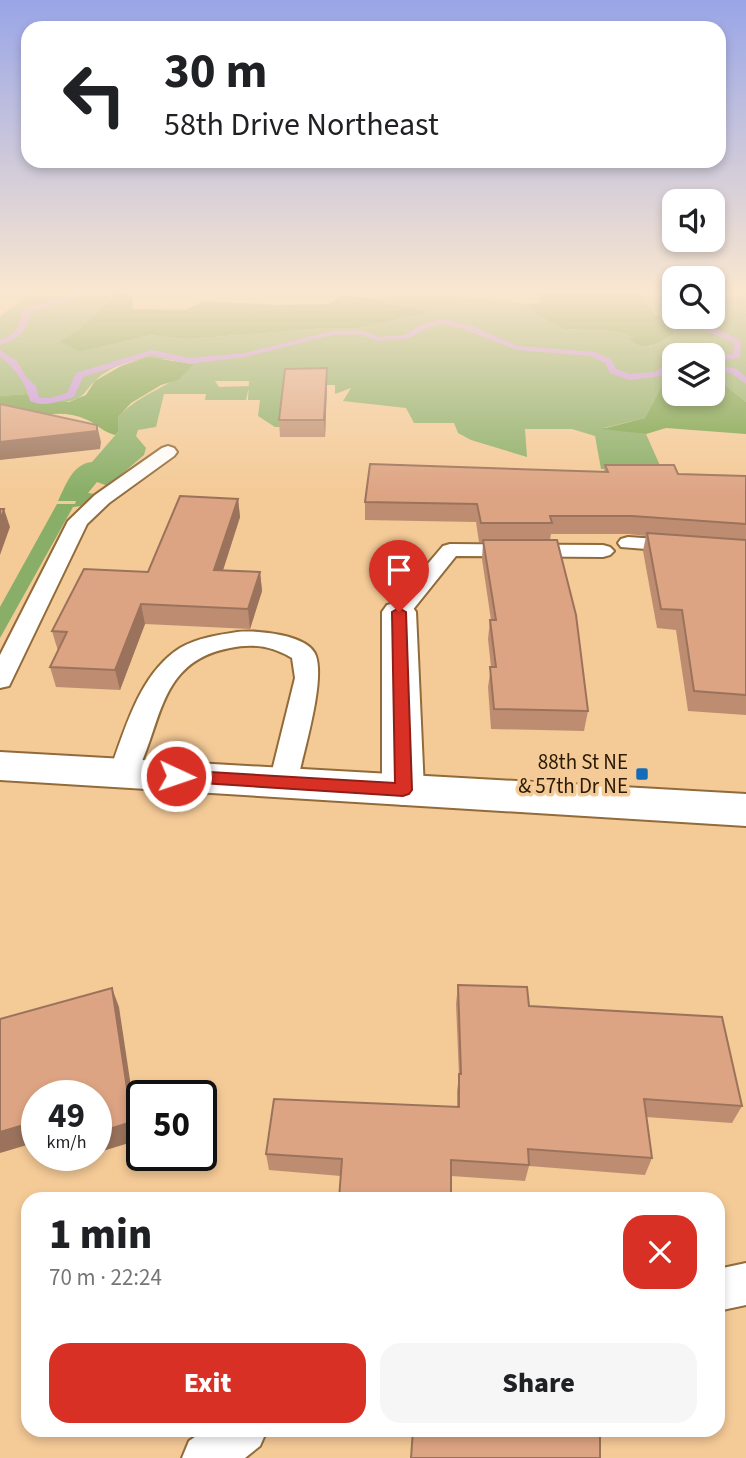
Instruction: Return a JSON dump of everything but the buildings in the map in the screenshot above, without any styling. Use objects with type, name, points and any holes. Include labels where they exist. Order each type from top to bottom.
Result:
[{"type":"main road","points":[[399,612],[403,790]]},
{"type":"main road","points":[[0,766],[746,810]]},
{"type":"lane","points":[[0,680],[78,521],[102,499],[168,452]]},
{"type":"lane","points":[[628,542],[746,551]]},
{"type":"lane","points":[[399,612],[450,550],[603,551]]},
{"type":"lane","points":[[123,773],[160,679],[189,652],[214,640],[243,638],[281,641],[304,655],[307,678],[283,783]]},
{"type":"lane","points":[[725,1288],[746,1284]]},
{"type":"lane","points":[[206,1458],[234,1437]]},
{"type":"green space","points":[[0,358],[662,358],[662,385],[645,418],[604,428],[646,434],[662,470],[601,469],[595,436],[572,429],[525,429],[527,457],[471,440],[458,433],[454,423],[414,423],[406,408],[343,401],[351,388],[335,394],[335,385],[286,385],[281,427],[275,427],[258,416],[260,400],[248,400],[249,388],[246,400],[205,400],[206,394],[164,394],[156,427],[138,430],[136,436],[146,448],[144,455],[108,486],[97,482],[88,493],[95,494],[81,506],[73,507],[0,638],[0,607],[57,504],[75,504],[76,501],[58,501],[70,476],[79,467],[92,462],[118,432],[118,417],[193,364],[155,359],[129,362],[106,372],[82,395],[66,402],[32,401],[27,394],[0,396]],"holes":[[[215,381],[249,381],[249,386],[219,387]]]},
{"type":"green space","points":[[144,358],[194,364],[178,380],[161,385],[131,403],[118,417],[118,432],[115,435],[77,416],[54,414],[23,421],[0,406],[0,396],[27,394],[32,401],[69,402],[86,395],[95,381],[121,366]]},
{"type":"green space","points":[[725,358],[746,358],[746,402],[725,385]]},
{"type":"green space","points":[[662,385],[662,406],[725,406],[725,385],[746,402],[746,434],[666,428],[646,434],[602,429],[645,418]]},
{"type":"waterway","points":[[6,358],[14,363],[22,378],[32,386],[35,401],[52,401],[71,395],[79,375],[133,358]]},
{"type":"waterway","points":[[177,358],[189,361],[217,358]]},
{"type":"waterway","points":[[601,358],[608,361],[613,371],[629,377],[659,374],[662,371]]},
{"type":"waterway","points":[[725,369],[734,371],[746,381]]},
{"type":"place","name":"88th St NE & 57th Dr NE","points":[[642,774]]},
{"type":"route","points":[[176,776],[403,790],[399,612]]}]
